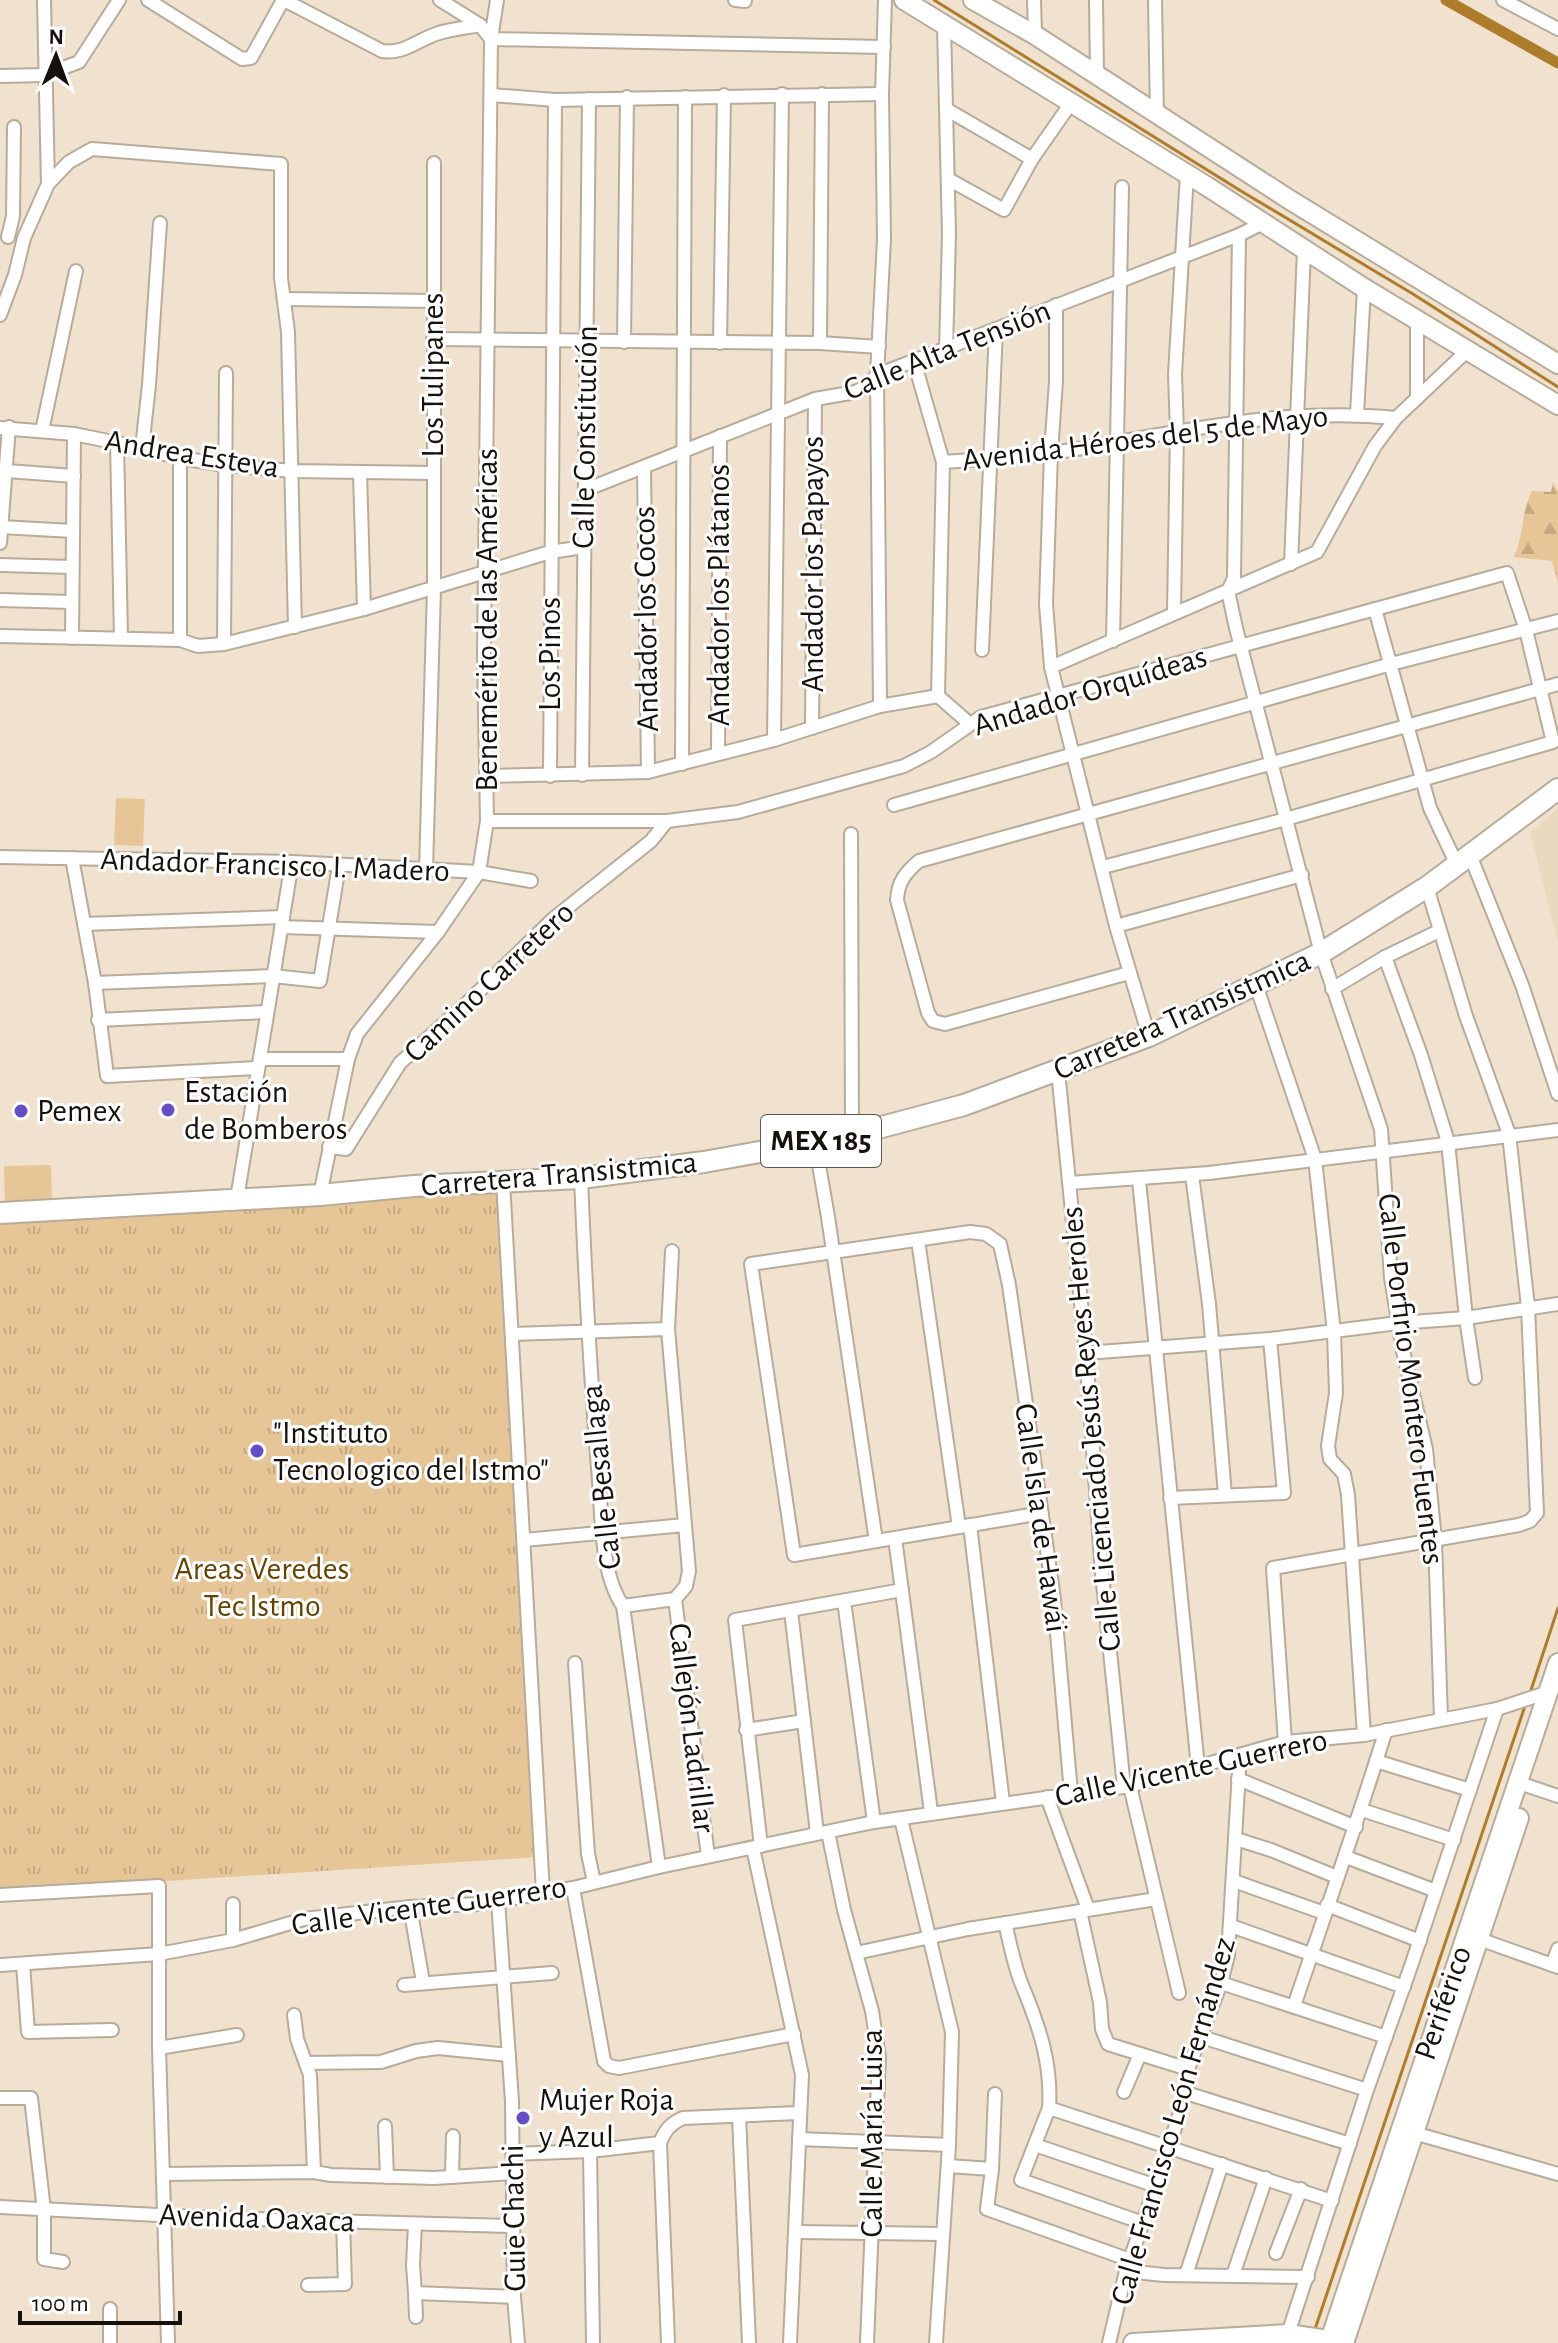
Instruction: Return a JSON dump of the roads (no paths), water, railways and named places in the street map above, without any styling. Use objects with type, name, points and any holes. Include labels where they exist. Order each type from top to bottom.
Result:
[{"type":"main road","name":"Carretera Transistmica","points":[[0,1213],[581,1178],[704,1162],[852,1135],[964,1105],[1149,1036],[1321,953],[1427,887],[1558,789]]},
{"type":"street","points":[[44,0],[48,184]]},
{"type":"street","points":[[0,76],[44,75],[79,62],[119,0]]},
{"type":"street","points":[[148,0],[242,59],[251,58],[284,0],[382,51],[403,51],[434,35],[480,25]]},
{"type":"street","points":[[440,0],[480,25],[491,39],[884,47]]},
{"type":"street","name":"Benemérito de las Américas","points":[[320,1195],[348,1059],[357,1034],[438,932],[479,872],[487,821],[484,655],[487,340],[491,39],[497,0]]},
{"type":"street","points":[[735,0],[745,1]]},
{"type":"street","points":[[880,706],[877,375],[884,239],[882,94],[885,0]]},
{"type":"street","points":[[904,0],[1187,174],[1364,288],[1558,405]]},
{"type":"street","points":[[975,0],[1035,35],[1302,207],[1558,364]]},
{"type":"street","points":[[1034,0],[1035,35]]},
{"type":"street","points":[[1096,0],[1097,75]]},
{"type":"street","points":[[1155,0],[1157,115]]},
{"type":"street","points":[[1503,0],[1558,29]]},
{"type":"street","points":[[944,25],[948,179],[946,350]]},
{"type":"street","points":[[774,740],[782,94]]},
{"type":"street","points":[[820,343],[822,94]]},
{"type":"street","points":[[491,95],[555,100],[882,94]]},
{"type":"street","points":[[720,343],[724,95]]},
{"type":"street","points":[[624,342],[627,97]]},
{"type":"street","points":[[682,764],[685,97]]},
{"type":"street","name":"Calle Constitución","points":[[582,775],[589,99]]},
{"type":"street","name":"Los Pinos","points":[[550,776],[555,100]]},
{"type":"street","points":[[948,179],[1004,210],[1032,159],[1071,103]]},
{"type":"street","points":[[946,109],[1032,159]]},
{"type":"street","points":[[14,127],[13,216],[4,237],[24,238]]},
{"type":"street","points":[[0,315],[15,275],[24,238],[48,184],[69,162],[92,149],[281,164],[281,278],[285,299],[292,471],[295,627]]},
{"type":"street","name":"Los Tulipanes","points":[[426,870],[434,588],[434,163]]},
{"type":"street","points":[[1174,613],[1175,374],[1187,174]]},
{"type":"street","points":[[1113,641],[1122,187]]},
{"type":"street","points":[[142,448],[160,223]]},
{"type":"street","name":"Calle Alta Tensión","points":[[585,490],[815,399],[856,392],[877,375],[1263,223]]},
{"type":"street","points":[[1228,591],[1234,578],[1239,235]]},
{"type":"street","points":[[1291,564],[1304,250]]},
{"type":"street","points":[[42,431],[76,271]]},
{"type":"street","points":[[1357,414],[1364,288]]},
{"type":"street","points":[[285,299],[433,301]]},
{"type":"street","points":[[1056,305],[1056,381],[1046,604],[1051,667],[1116,926],[1149,1036]]},
{"type":"street","points":[[1417,320],[1417,398]]},
{"type":"street","points":[[982,650],[996,329]]},
{"type":"street","points":[[433,339],[820,343],[879,347]]},
{"type":"street","points":[[1051,667],[1317,552],[1375,446],[1396,418],[1468,350]]},
{"type":"street","points":[[914,361],[943,462],[938,696]]},
{"type":"street","points":[[224,644],[226,373]]},
{"type":"street","name":"Andador los Papayos","points":[[812,728],[815,399]]},
{"type":"street","name":"Avenida Héroes del 5 de Mayo","points":[[943,462],[1051,453],[1117,440],[1299,415],[1357,414],[1396,418]]},
{"type":"street","points":[[0,543],[7,471],[5,427]]},
{"type":"street","name":"Andrea Esteva","points":[[5,427],[74,434],[225,465],[292,471],[433,473]]},
{"type":"street","points":[[72,638],[74,434]]},
{"type":"street","name":"Andador los Plátanos","points":[[718,754],[720,436]]},
{"type":"street","points":[[117,442],[121,638]]},
{"type":"street","points":[[180,458],[180,640]]},
{"type":"street","name":"Andador los Cocos","points":[[644,467],[648,772]]},
{"type":"street","points":[[7,471],[74,476]]},
{"type":"street","points":[[360,473],[364,609]]},
{"type":"street","points":[[1,527],[73,531]]},
{"type":"street","points":[[0,636],[180,640],[198,646],[224,644],[364,609],[550,552],[584,547]]},
{"type":"street","points":[[0,565],[72,567]]},
{"type":"street","name":"Andador Orquídeas","points":[[487,821],[667,821],[738,812],[904,766],[931,752],[981,717],[1507,573],[1526,630]]},
{"type":"street","name":"Calle Porfirio Montero Fuentes","points":[[1228,591],[1321,953],[1381,1129],[1391,1278],[1426,1449],[1435,1540],[1441,1719]]},
{"type":"street","points":[[0,600],[72,602]]},
{"type":"street","points":[[1375,609],[1430,808],[1463,860],[1522,985],[1558,1094]]},
{"type":"street","points":[[894,805],[1391,664],[1558,621]]},
{"type":"street","points":[[1103,867],[1286,819],[1553,742],[1526,630]]},
{"type":"street","points":[[1129,973],[945,1024],[933,1021],[928,1013],[897,900],[898,885],[919,861],[1558,684]]},
{"type":"street","points":[[487,776],[648,772],[774,740],[880,706],[938,696]]},
{"type":"street","points":[[938,696],[970,724]]},
{"type":"street","name":"Camino Carretero","points":[[329,1147],[346,1149],[400,1063],[553,919],[651,841],[667,821]]},
{"type":"street","points":[[851,834],[852,1135]]},
{"type":"street","name":"Andador Francisco I. Madero","points":[[0,857],[292,862],[479,872],[531,881]]},
{"type":"street","points":[[72,858],[95,983],[107,1076],[348,1059]]},
{"type":"street","points":[[237,1199],[292,862]]},
{"type":"street","points":[[95,983],[273,976],[320,981],[339,866]]},
{"type":"street","points":[[1116,926],[1302,875]]},
{"type":"street","points":[[1285,1742],[1273,1568],[1351,1557],[1519,1525],[1530,1521],[1537,1513],[1528,1307],[1509,1134],[1439,931],[1427,887]]},
{"type":"street","points":[[84,924],[282,922],[327,930],[438,932]]},
{"type":"street","points":[[1332,989],[1385,957],[1439,931]]},
{"type":"street","points":[[1385,957],[1421,1055],[1448,1142],[1475,1378]]},
{"type":"street","points":[[1256,985],[1315,1159],[1334,1332],[1336,1393],[1328,1446],[1330,1459],[1344,1474],[1348,1495],[1364,1735]]},
{"type":"street","points":[[98,1020],[267,1012]]},
{"type":"street","name":"Calle Licenciado Jesús Reyes Heroles","points":[[1058,1071],[1086,1353],[1102,1574],[1127,1786],[1179,1993]]},
{"type":"street","points":[[1070,1183],[1192,1175],[1558,1130]]},
{"type":"street","points":[[815,1142],[876,1541]]},
{"type":"street","points":[[1192,1175],[1209,1304],[1225,1495]]},
{"type":"street","name":"Calle Besallaga","points":[[581,1178],[587,1330],[604,1533],[609,1572],[615,1595],[623,1606],[659,1867]]},
{"type":"street","points":[[1139,1180],[1198,1767]]},
{"type":"street","points":[[503,1181],[543,1892]]},
{"type":"street","name":"Calle Isla de Hawái","points":[[918,1240],[970,1232],[986,1234],[1000,1244],[1009,1285],[1054,1599],[1071,1793]]},
{"type":"street","points":[[1003,1803],[965,1526],[918,1240],[751,1264],[794,1555],[876,1541],[895,1538],[965,1526],[1042,1513]]},
{"type":"street","points":[[623,1606],[675,1599],[686,1586],[689,1571],[668,1329],[672,1251]]},
{"type":"street","points":[[1086,1353],[1270,1339],[1466,1318],[1558,1304]]},
{"type":"street","points":[[512,1334],[668,1329]]},
{"type":"street","points":[[1170,1498],[1284,1493],[1270,1339]]},
{"type":"street","points":[[524,1540],[685,1525]]},
{"type":"street","points":[[895,1538],[931,1812]]},
{"type":"street","points":[[790,2343],[802,2075],[746,1730],[735,1620],[902,1590]]},
{"type":"street","name":"Callejón Ladrillar","points":[[675,1599],[708,1856]]},
{"type":"street","points":[[844,1601],[874,1822]]},
{"type":"street","name":"Calle María Luisa","points":[[791,1611],[804,1721],[823,1832],[872,2011],[879,2057],[867,2343]]},
{"type":"street","points":[[575,1663],[588,1854],[594,1882]]},
{"type":"street","name":"Periférico","points":[[1323,2339],[1414,2133],[1479,1939],[1558,1663]]},
{"type":"street","name":"Calle Vicente Guerrero","points":[[0,1965],[159,1954],[233,1940],[304,1919],[498,1901],[573,1888],[874,1822],[1127,1786],[1285,1742],[1364,1735],[1497,1709],[1549,1693]]},
{"type":"street","points":[[1133,2343],[1323,2339],[1308,2277],[1367,2090],[1497,1709]]},
{"type":"street","points":[[746,1730],[804,1721]]},
{"type":"street","points":[[1294,2006],[1362,1810],[1386,1730]]},
{"type":"street","name":"Calle Francisco León Fernández","points":[[1109,2343],[1128,2266],[1186,2093],[1188,2069],[1221,1983],[1231,1926],[1240,1755]]},
{"type":"street","points":[[1376,1761],[1470,1790]]},
{"type":"street","points":[[1238,1779],[1356,1827]]},
{"type":"street","points":[[1524,1786],[1558,1796]]},
{"type":"street","name":"Periférico","points":[[1323,2339],[1466,1934],[1524,1786]]},
{"type":"street","points":[[1047,1797],[1084,1910],[1102,2029],[1108,2044],[1188,2069]]},
{"type":"street","points":[[1362,1810],[1454,1840]]},
{"type":"street","points":[[901,1819],[952,2032],[948,2166],[936,2343]]},
{"type":"street","points":[[1236,1839],[1337,1877]]},
{"type":"street","points":[[1346,1857],[1436,1891]]},
{"type":"street","points":[[1234,1881],[1420,1941]]},
{"type":"street","points":[[0,1895],[159,1886],[159,2048],[168,2343]]},
{"type":"street","points":[[573,1888],[604,2061],[609,2066],[619,2068],[794,2034]]},
{"type":"street","points":[[856,1953],[1005,1923],[1156,1899]]},
{"type":"street","name":"Guie Chachi","points":[[498,1901],[509,2055],[514,2297],[518,2343]]},
{"type":"street","points":[[233,1904],[233,1940]]},
{"type":"street","points":[[410,1907],[423,1982]]},
{"type":"street","points":[[1005,1923],[1021,1983],[1046,2053],[1050,2087],[1049,2108],[1021,2180],[1143,2223]]},
{"type":"street","points":[[1231,1926],[1404,1987]]},
{"type":"street","points":[[1479,1939],[1555,1966],[1558,1949]]},
{"type":"street","points":[[23,1964],[28,2032],[112,2030]]},
{"type":"street","points":[[404,1985],[552,1973]]},
{"type":"street","points":[[1221,1983],[1386,2037]]},
{"type":"street","points":[[294,2015],[297,2039],[310,2075],[314,2172]]},
{"type":"street","points":[[159,2048],[237,2035]]},
{"type":"street","points":[[1202,2037],[1367,2090]]},
{"type":"street","points":[[306,2063],[381,2062],[438,2048],[509,2055]]},
{"type":"street","points":[[1124,2092],[1140,2054]]},
{"type":"street","points":[[1186,2093],[1350,2144]]},
{"type":"street","points":[[995,2094],[987,2209],[1128,2266],[1186,2275],[1308,2277]]},
{"type":"street","points":[[0,2098],[31,2098],[44,2210],[44,2259],[63,2262]]},
{"type":"street","points":[[1049,2108],[1332,2201]]},
{"type":"street","points":[[668,2343],[660,2143],[671,2124],[683,2118],[799,2113]]},
{"type":"street","points":[[739,2116],[749,2343]]},
{"type":"street","points":[[385,2126],[387,2177]]},
{"type":"street","points":[[1414,2133],[1558,2174]]},
{"type":"street","points":[[452,2177],[453,2136]]},
{"type":"street","points":[[799,2139],[949,2145]]},
{"type":"street","points":[[513,2154],[590,2151],[660,2143]]},
{"type":"street","points":[[1035,2145],[1156,2186]]},
{"type":"street","points":[[590,2151],[593,2343]]},
{"type":"street","points":[[1186,2275],[1222,2164]]},
{"type":"street","points":[[948,2166],[992,2169]]},
{"type":"street","points":[[164,2174],[314,2172],[452,2177],[513,2173]]},
{"type":"street","points":[[1233,2275],[1266,2178]]},
{"type":"street","points":[[1276,2253],[1301,2189]]},
{"type":"street","name":"Avenida Oaxaca","points":[[0,2207],[514,2226]]},
{"type":"street","points":[[308,2285],[345,2284],[343,2222]]},
{"type":"street","points":[[415,2224],[413,2265],[416,2317]]},
{"type":"street","points":[[797,2232],[943,2234]]},
{"type":"street","points":[[415,2293],[514,2297]]},
{"type":"street","points":[[110,2309],[110,2343]]},
{"type":"waterway","points":[[934,0],[1413,294],[1558,387]]},
{"type":"waterway","points":[[1446,0],[1558,63]]},
{"type":"waterway","points":[[1529,1696],[1558,1608]]},
{"type":"waterway","points":[[1314,2332],[1526,1703]]},
{"type":"place","name":"Estación de Bomberos","points":[[168,1110]]},
{"type":"place","name":"Pemex","points":[[21,1111]]},
{"type":"place","name":"\"Instituto Tecnologico del Istmo\"","points":[[257,1451]]},
{"type":"place","name":"Mujer Roja y Azul","points":[[523,2118]]},
{"type":"park label","name":"Areas Veredes Tec Istmo","points":[[262,1588]]}]
